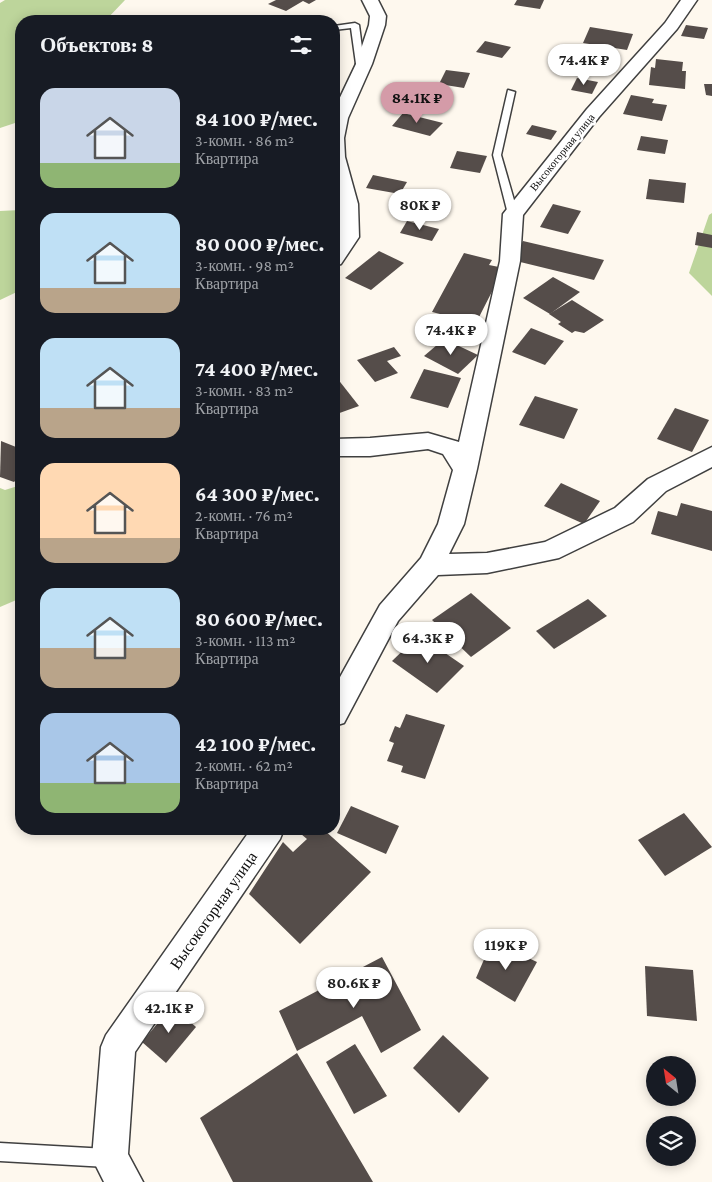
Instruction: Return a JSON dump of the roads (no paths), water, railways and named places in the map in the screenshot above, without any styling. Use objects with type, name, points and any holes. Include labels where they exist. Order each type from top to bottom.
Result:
[{"type":"street","points":[[340,116],[361,70],[377,25],[378,16],[370,0]]},
{"type":"street","name":"Высокогорная улица","points":[[513,214],[593,113],[671,26],[689,0]]},
{"type":"street","points":[[340,173],[348,204],[349,238],[340,251]]},
{"type":"street","points":[[340,703],[389,613],[431,565],[451,524],[465,469],[510,261],[513,214]]},
{"type":"street","points":[[340,447],[370,447],[428,442],[451,448],[465,469]]},
{"type":"street","points":[[431,565],[487,563],[550,551],[624,515],[656,485],[712,456]]},
{"type":"street","name":"Высокогорная улица","points":[[118,1170],[118,1047],[265,835]]},
{"type":"lane","points":[[340,27],[355,26],[361,70]]},
{"type":"lane","points":[[511,92],[497,155],[513,214]]},
{"type":"lane","name":"Высокогорная улица","points":[[0,1152],[118,1170]]}]
